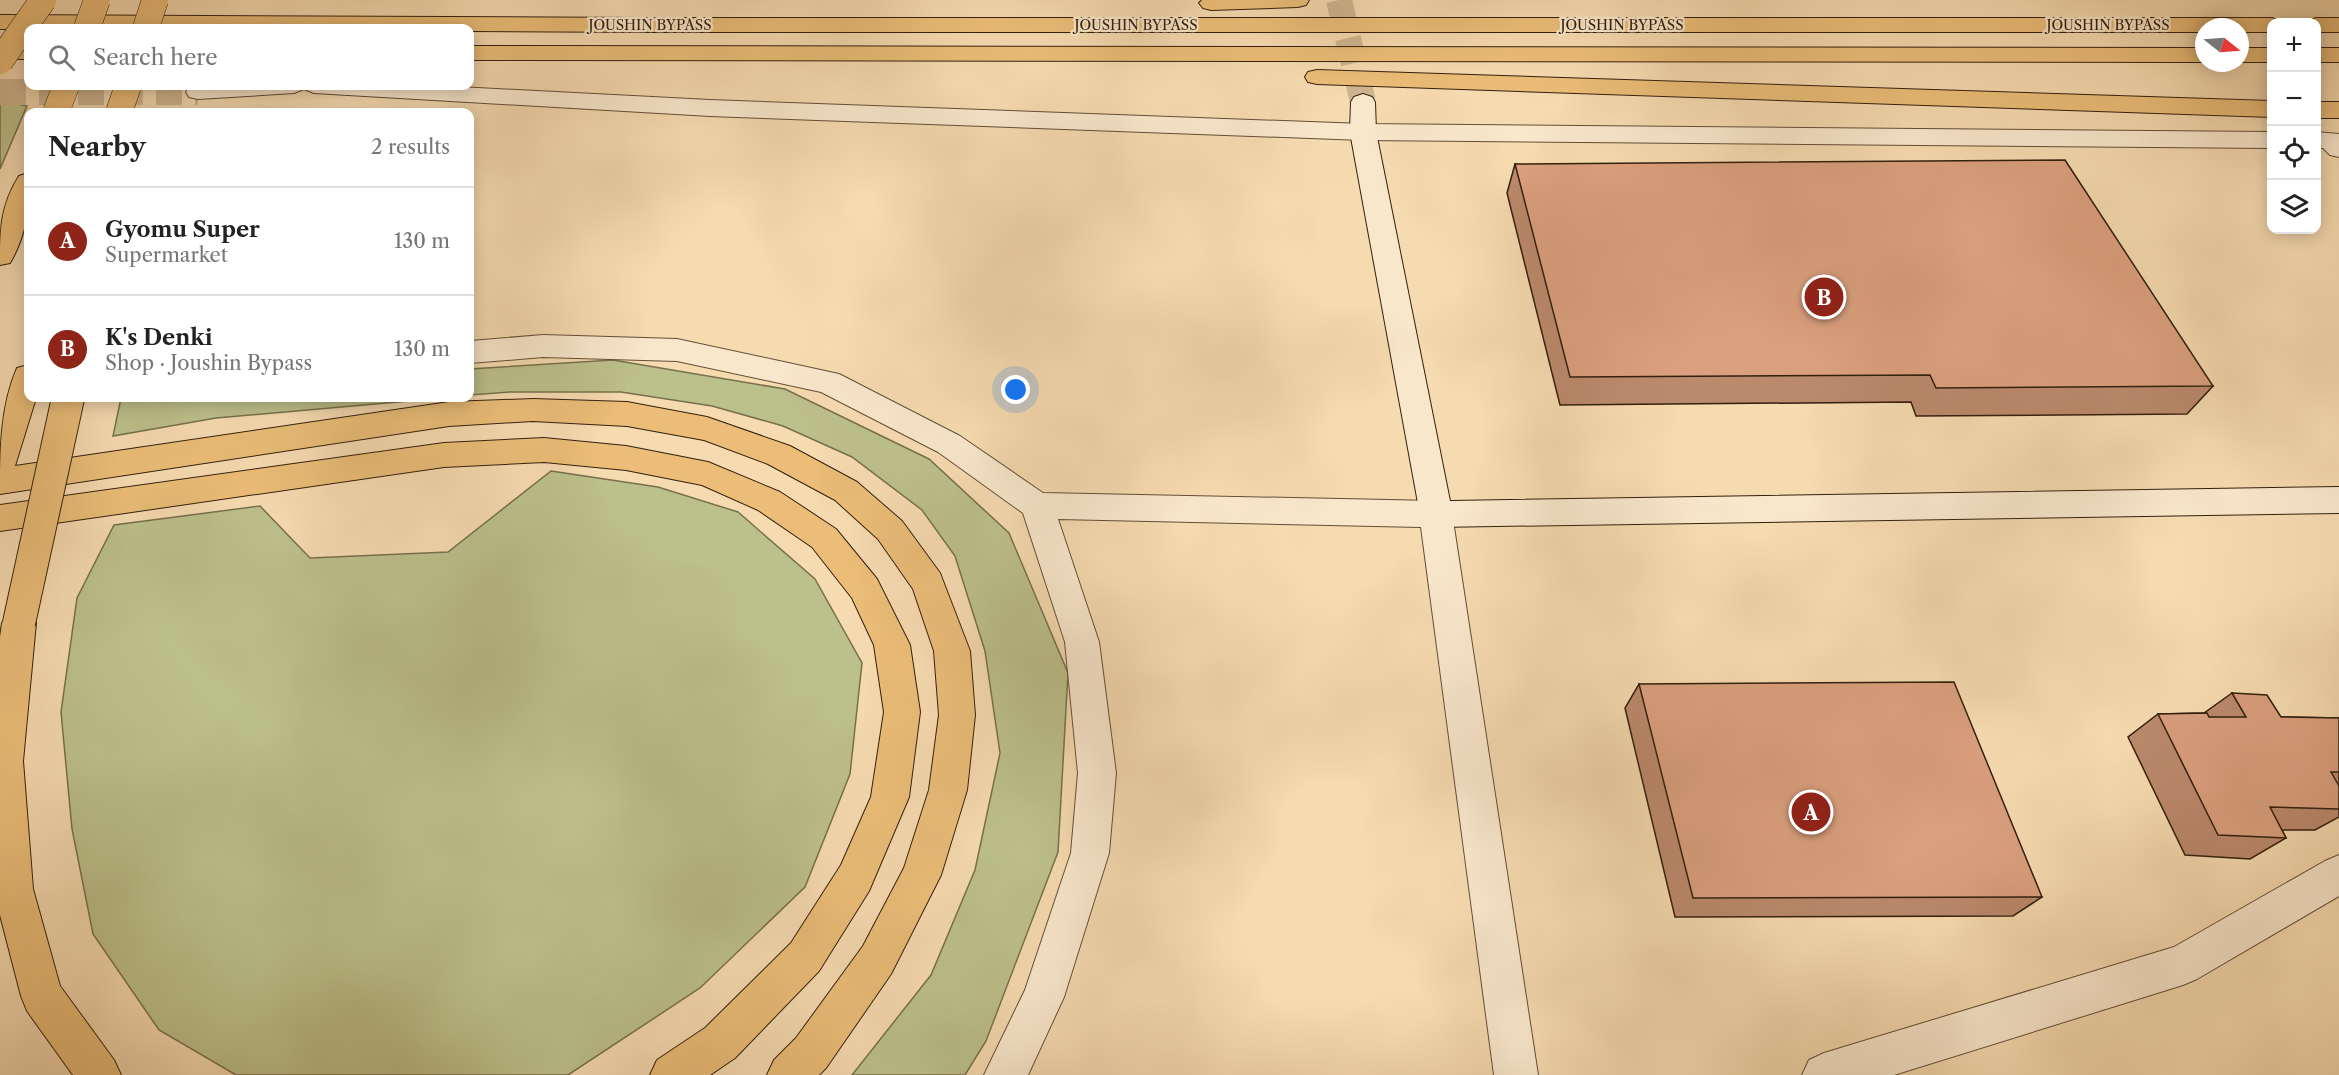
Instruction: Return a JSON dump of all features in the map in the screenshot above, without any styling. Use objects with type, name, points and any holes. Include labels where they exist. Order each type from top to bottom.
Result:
[{"type":"highway","points":[[26,24],[43,0]]},
{"type":"highway","points":[[89,24],[98,0]]},
{"type":"highway","points":[[147,24],[155,0]]},
{"type":"highway","points":[[155,24],[160,0]]},
{"type":"highway","points":[[648,25],[1298,0]]},
{"type":"highway","name":"JOUSHIN BYPASS","points":[[0,22],[432,24]]},
{"type":"highway","name":"JOUSHIN BYPASS","points":[[474,24],[2267,25]]},
{"type":"highway","points":[[2321,25],[2339,25]]},
{"type":"highway","points":[[0,61],[24,27]]},
{"type":"highway","points":[[0,52],[24,52]]},
{"type":"highway","name":"JOUSHIN BYPASS","points":[[474,53],[2195,56]]},
{"type":"highway","points":[[1059,54],[1215,74],[2267,109]]},
{"type":"highway","points":[[2249,55],[2267,55]]},
{"type":"highway","points":[[2321,55],[2339,55]]},
{"type":"highway","points":[[58,108],[64,90]]},
{"type":"highway","points":[[120,108],[127,90]]},
{"type":"highway","points":[[139,108],[142,90]]},
{"type":"highway","points":[[2321,110],[2339,110]]},
{"type":"highway","points":[[0,256],[24,193]]},
{"type":"highway","points":[[0,465],[24,389]]},
{"type":"highway","points":[[67,402],[20,623],[4,761],[13,889],[42,996],[99,1075]]},
{"type":"highway","points":[[0,480],[449,414],[533,410],[627,414],[707,429],[779,455],[846,491],[890,530],[928,583],[952,651],[957,715],[948,790],[921,875],[877,960],[811,1053],[789,1075]]},
{"type":"highway","points":[[0,519],[444,455],[544,450],[626,458],[708,474],[769,501],[824,538],[865,589],[892,645],[902,712],[890,796],[855,878],[804,957],[720,1042],[672,1075]]},
{"type":"street","points":[[198,92],[228,90]]},
{"type":"street","points":[[279,108],[285,90]]},
{"type":"street","points":[[386,90],[710,108],[1363,132],[2267,140]]},
{"type":"street","points":[[1363,102],[1363,132],[1436,514],[1516,1075]]},
{"type":"street","points":[[2321,140],[2330,140],[2339,149]]},
{"type":"street","points":[[474,352],[543,346],[677,350],[828,382],[949,444],[1037,506],[1436,514],[2339,500]]},
{"type":"street","points":[[1006,1075],[1043,997],[1090,853],[1097,773],[1082,642],[1037,506]]},
{"type":"street","points":[[1824,1075],[2183,965],[2339,874]]},
{"type":"green space","points":[[3,101],[27,106],[24,108],[24,113],[0,169],[0,105]]},
{"type":"green space","points":[[613,360],[785,389],[929,459],[1009,533],[1068,673],[1058,852],[986,1041],[965,1075],[852,1075],[931,975],[975,870],[1000,753],[985,651],[955,556],[922,510],[852,457],[783,426],[712,406],[621,392],[510,392],[474,395],[474,369]]},
{"type":"green space","points":[[120,402],[398,402],[216,418],[113,436]]},
{"type":"green space","points":[[551,471],[658,487],[738,512],[815,579],[862,663],[850,774],[805,887],[700,988],[568,1075],[236,1075],[159,1030],[93,934],[72,829],[61,712],[77,598],[114,525],[260,506],[310,558],[448,552]]},
{"type":"building","points":[[2065,160],[2213,386],[1936,388],[1930,375],[1570,377],[1515,164]]},
{"type":"building","points":[[1954,682],[2042,897],[1693,898],[1639,684]]},
{"type":"building","points":[[2232,693],[2267,695],[2281,717],[2339,718],[2339,772],[2331,772],[2339,786],[2339,809],[2270,807],[2286,838],[2218,835],[2158,714],[2207,713],[2209,717],[2246,717]]},
{"type":"tunnel","points":[[1339,0],[1363,102]]},
{"type":"tunnel","points":[[0,92],[198,92]]},
{"type":"place","name":"K's Denki","points":[[1824,297]]},
{"type":"place","name":"Gyomu Super","points":[[1811,812]]}]
